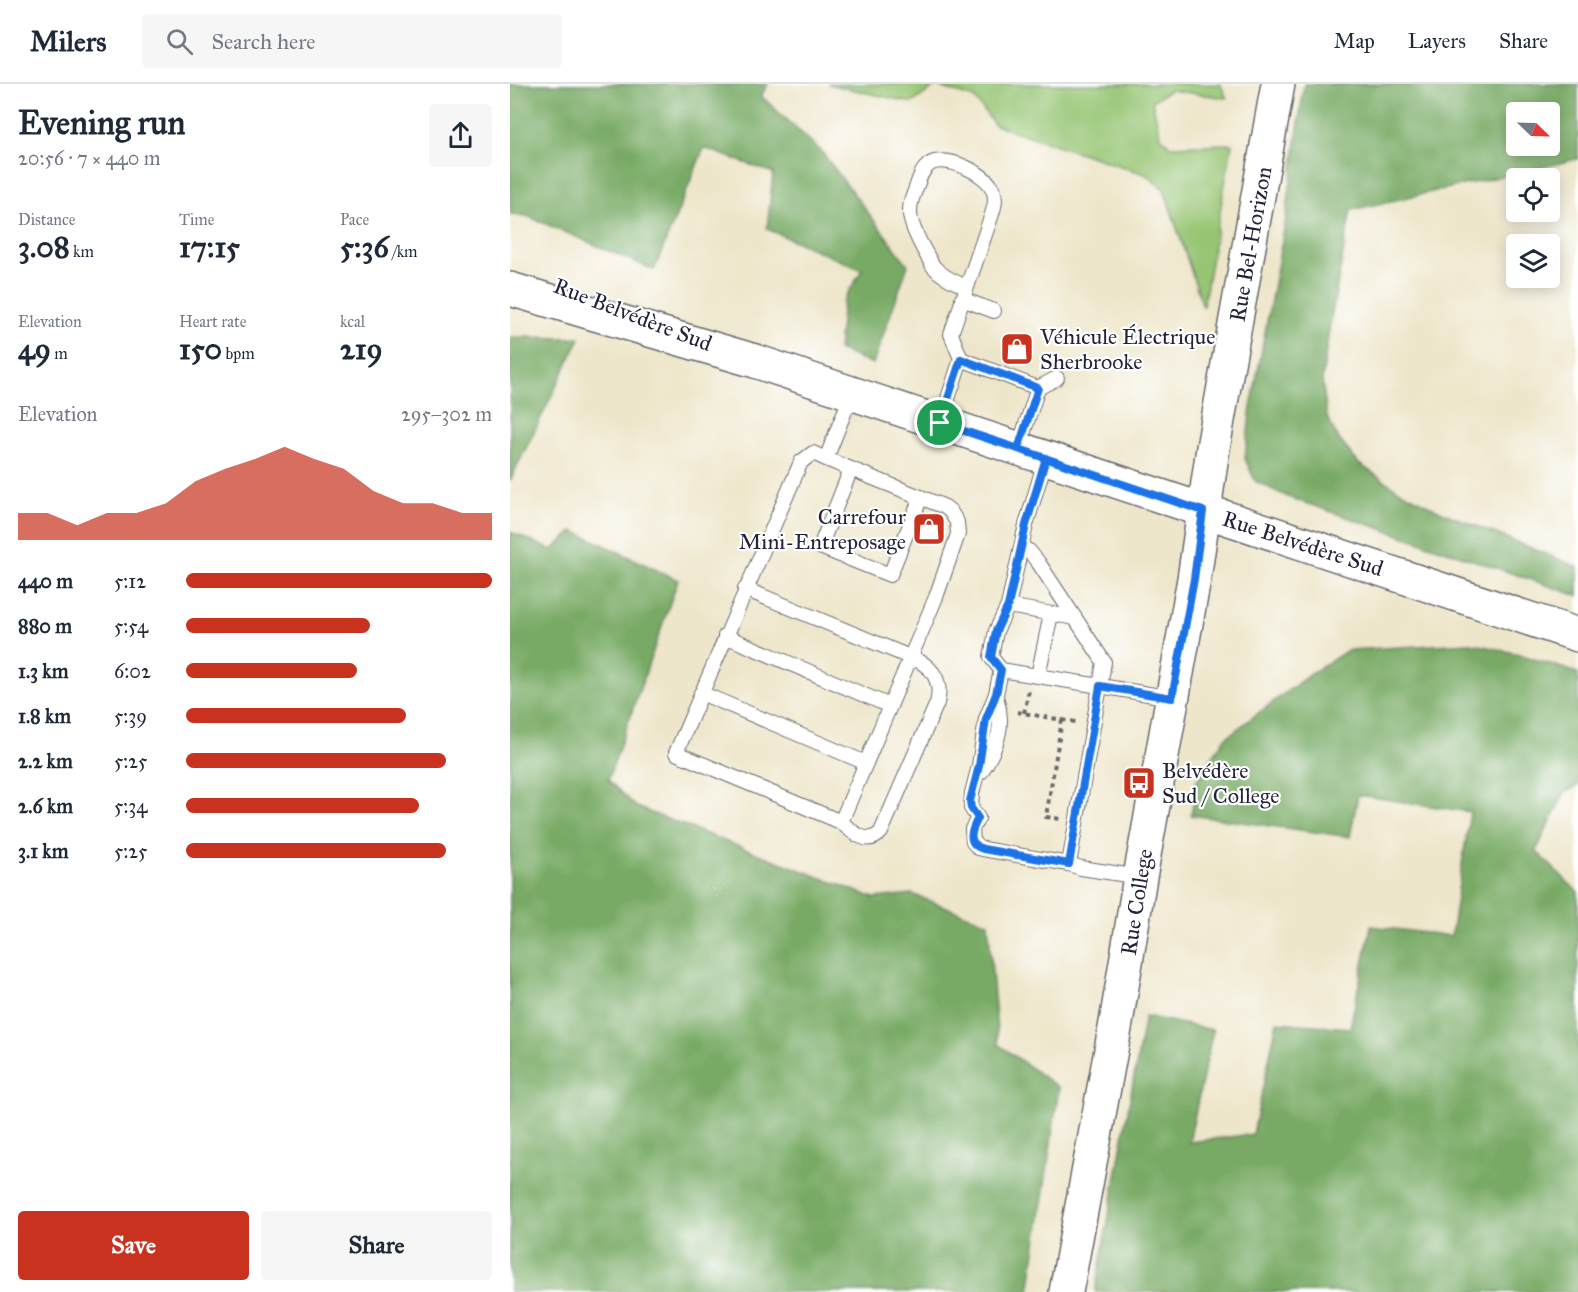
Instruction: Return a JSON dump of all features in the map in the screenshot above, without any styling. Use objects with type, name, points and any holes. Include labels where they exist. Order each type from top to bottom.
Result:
[{"type":"street","name":"Rue Bel-Horizon","points":[[1203,511],[1278,84]]},
{"type":"street","name":"Rue Belvédère Sud","points":[[510,269],[755,361]]},
{"type":"street","name":"Rue Belvédère Sud","points":[[510,289],[755,361],[1578,634]]},
{"type":"street","name":"Rue College","points":[[1066,1292],[1194,579],[1203,511]]},
{"type":"lane","points":[[940,423],[961,359],[951,334],[964,293],[995,204],[990,183],[982,175],[950,162],[935,161],[924,170],[912,197],[910,210],[912,223],[937,272],[951,280],[964,293],[994,311]]},
{"type":"lane","points":[[961,359],[1038,388],[1057,378]]},
{"type":"lane","points":[[1038,388],[1032,454],[1032,504],[1008,606],[996,631],[991,657],[1001,670],[1172,698]]},
{"type":"lane","points":[[826,459],[852,393]]},
{"type":"lane","points":[[745,589],[911,658],[925,664],[934,673],[938,685],[937,703],[879,835],[873,838],[865,838],[853,833],[841,822],[676,753],[745,589],[801,462],[813,453],[940,504],[950,511],[957,522],[958,534],[936,597],[911,658],[841,822]]},
{"type":"lane","points":[[851,469],[820,547],[890,575],[921,497]]},
{"type":"lane","points":[[1021,548],[1029,551],[1038,562],[1104,662],[1069,864]]},
{"type":"lane","points":[[1008,606],[1075,618]]},
{"type":"lane","points":[[1038,676],[1051,614]]},
{"type":"lane","points":[[725,636],[890,706]]},
{"type":"lane","points":[[1001,670],[996,694],[986,719],[979,766],[970,801],[973,812],[978,818],[972,834],[975,845],[991,851],[1140,877]]},
{"type":"lane","points":[[701,693],[866,763]]},
{"type":"path","points":[[1024,713],[1028,693]]},
{"type":"path","points":[[1011,711],[1078,722]]},
{"type":"path","points":[[1062,720],[1055,747],[1046,817],[1065,820]]},
{"type":"green space","points":[[510,84],[768,84],[761,96],[821,151],[908,265],[873,364],[838,350],[843,301],[862,270],[767,229],[773,173],[704,148],[654,270],[527,216],[510,214]]},
{"type":"green space","points":[[828,84],[1220,84],[1227,98],[1170,90],[1152,101],[1160,135],[1170,146],[1232,144],[1203,307],[1164,189],[1145,174],[995,125],[974,98],[936,86],[912,103]]},
{"type":"green space","points":[[1304,84],[1578,84],[1578,159],[1538,168],[1506,168],[1506,175],[1351,210],[1322,379],[1327,417],[1338,438],[1359,464],[1397,489],[1442,512],[1578,567],[1578,596],[1288,497],[1255,481],[1245,459],[1250,413],[1285,224]]},
{"type":"green space","points":[[510,337],[580,338],[510,481]]},
{"type":"green space","points":[[574,531],[678,580],[608,780],[636,807],[874,898],[912,894],[988,923],[998,1044],[1059,1088],[1029,1292],[510,1292],[510,532],[552,550]]},
{"type":"green space","points":[[1470,643],[1519,654],[1578,673],[1578,786],[1565,792],[1536,851],[1578,892],[1578,1292],[1095,1292],[1145,1016],[1213,1030],[1189,1142],[1253,1134],[1277,1022],[1350,1028],[1371,926],[1451,936],[1470,812],[1358,795],[1350,837],[1191,815],[1197,780],[1224,739],[1310,674],[1348,650]]},
{"type":"place","name":"Véhicule Électrique Sherbrooke","points":[[1017,349]]},
{"type":"place","name":"Carrefour Mini-Entreposage","points":[[929,529]]},
{"type":"place","name":"Belvédère Sud / College","points":[[1139,783]]},
{"type":"route","points":[[940,423],[961,359],[1038,388],[1018,449],[1203,511],[1194,579],[1172,698],[1100,686],[1069,864],[978,848],[972,839],[972,829],[978,818],[971,808],[970,801],[978,772],[986,719],[996,694],[1001,670],[991,657],[996,631],[1008,606],[1026,525],[1032,504],[1046,458],[940,423]]}]
